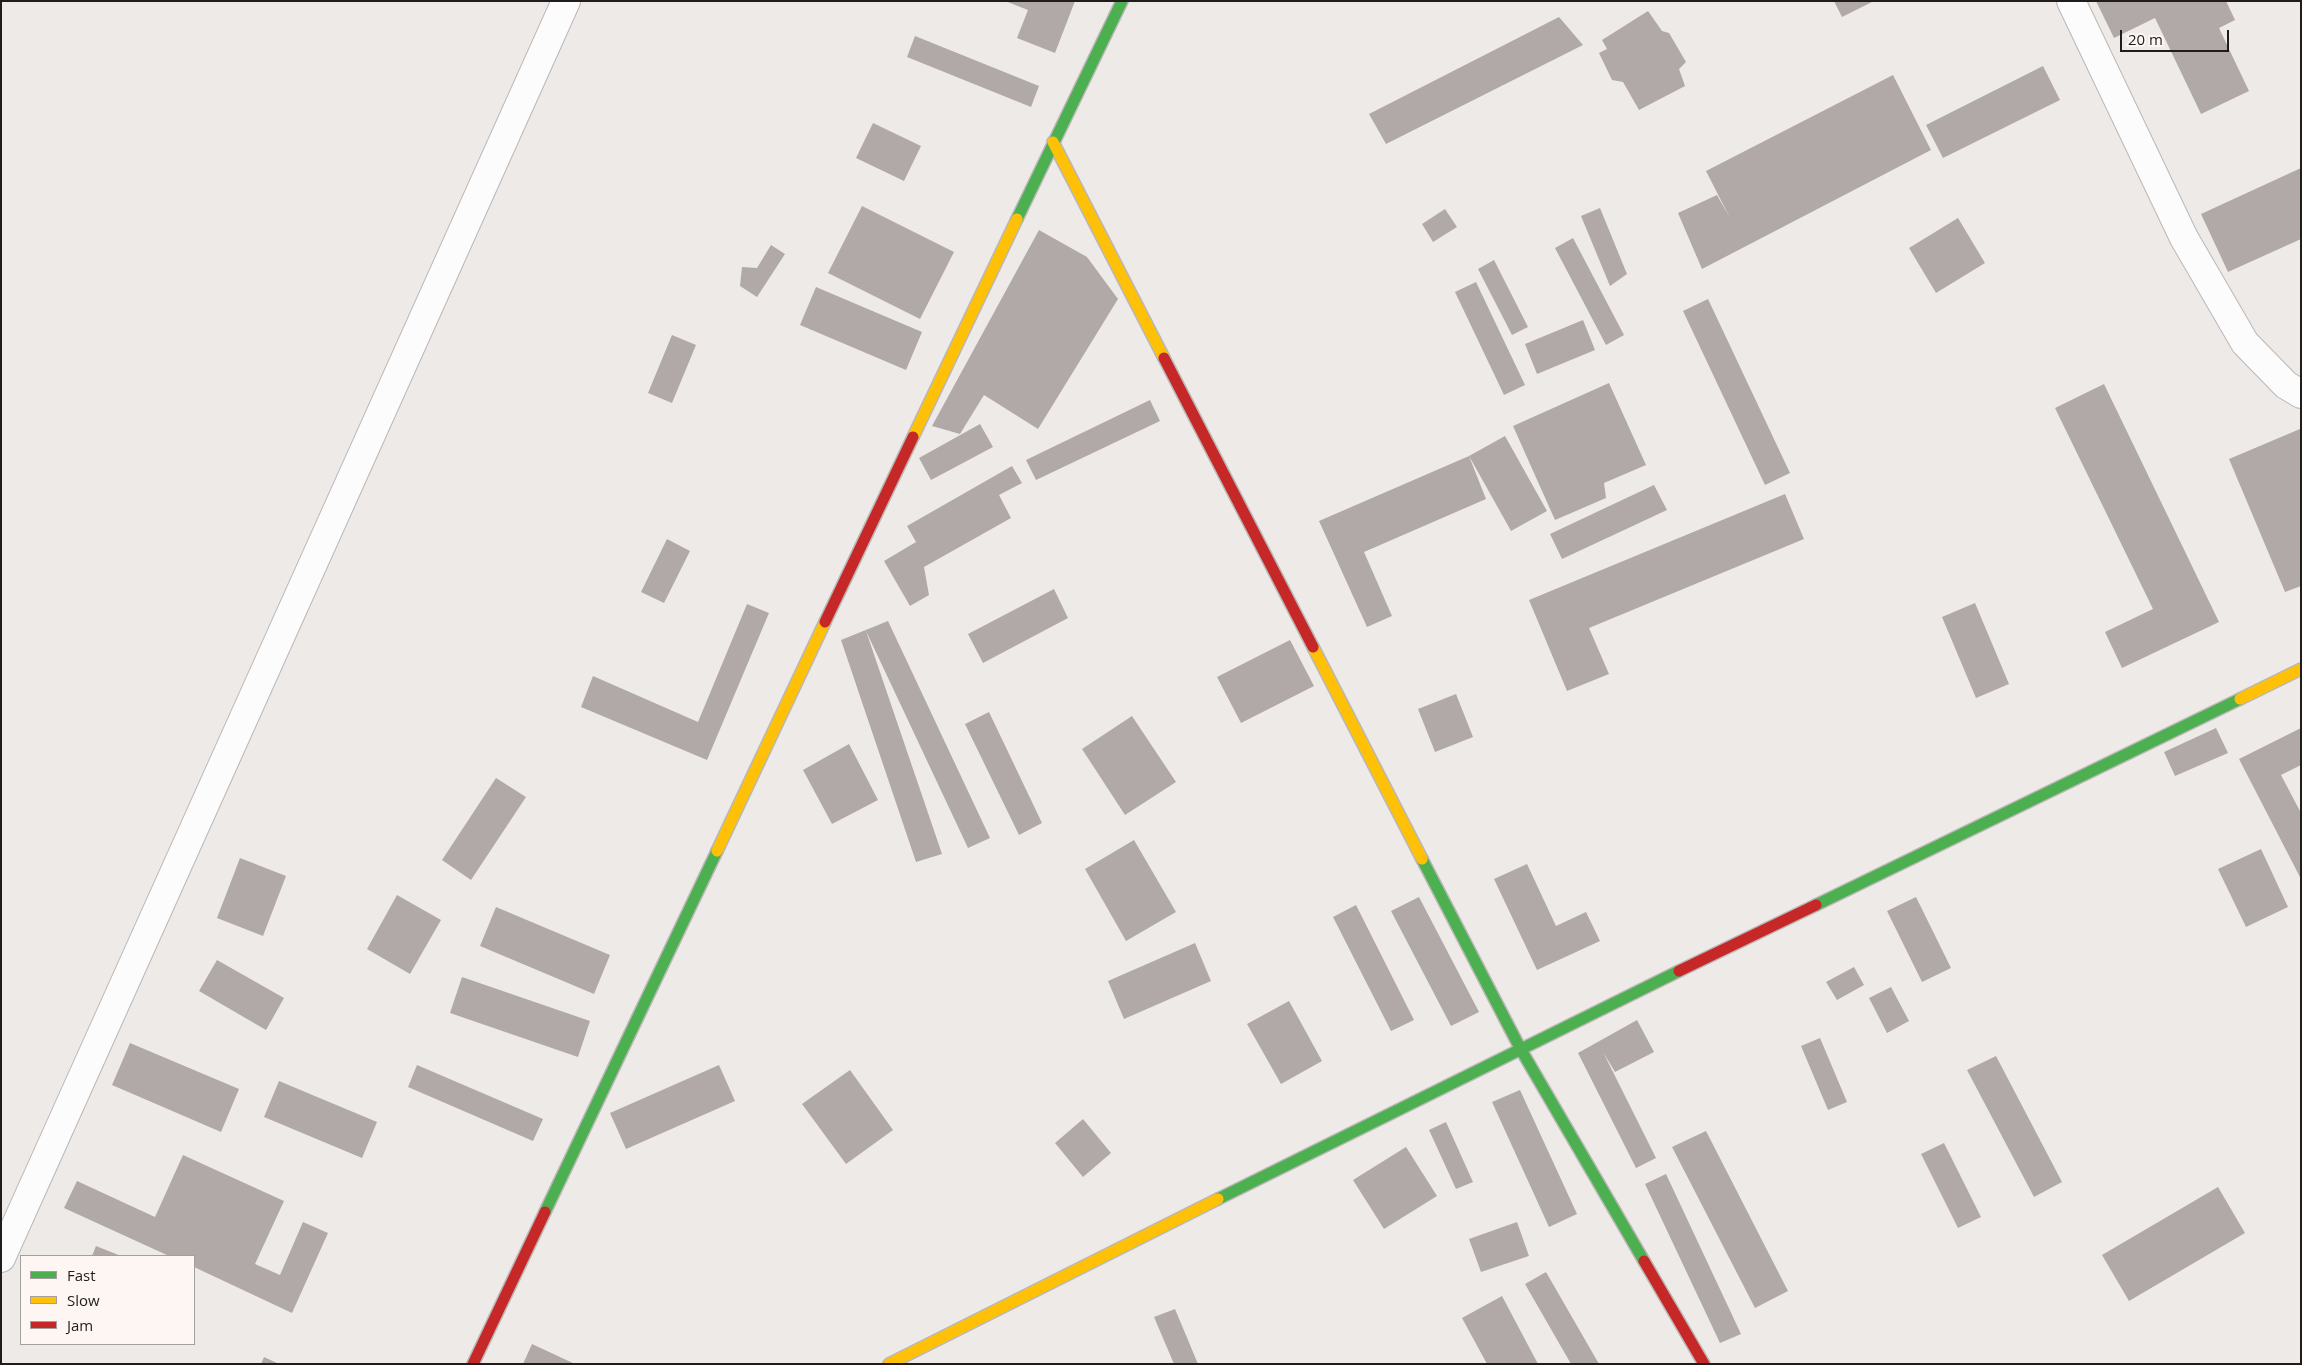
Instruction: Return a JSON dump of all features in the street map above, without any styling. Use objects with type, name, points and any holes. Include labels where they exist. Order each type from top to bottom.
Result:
[{"type":"street","points":[[1,1258],[566,1]]},
{"type":"street","points":[[473,1364],[1053,142],[1122,1]]},
{"type":"street","points":[[2070,1],[2184,238],[2245,343],[2286,385],[2301,394]]},
{"type":"street","points":[[1053,142],[1520,1048],[1704,1364]]},
{"type":"street","points":[[889,1364],[1520,1048],[2301,669]]},
{"type":"building","points":[[1005,1],[1075,1],[1055,53],[1017,38],[1028,10]]},
{"type":"building","points":[[1834,1],[1874,1],[1842,17]]},
{"type":"building","points":[[2096,1],[2226,1],[2235,20],[2219,28],[2249,91],[2201,114],[2155,18],[2114,38]]},
{"type":"building","points":[[1648,11],[1662,31],[1669,33],[1686,62],[1679,69],[1685,86],[1639,110],[1623,82],[1612,80],[1599,53],[1607,49],[1602,40]]},
{"type":"building","points":[[1559,17],[1583,45],[1386,144],[1369,114]]},
{"type":"building","points":[[915,36],[1039,86],[1031,107],[907,57]]},
{"type":"building","points":[[2043,66],[2060,100],[1943,158],[1926,125]]},
{"type":"building","points":[[1893,75],[1931,150],[1702,269],[1678,213],[1717,195],[1730,218],[1706,171]]},
{"type":"building","points":[[873,123],[921,146],[904,181],[856,158]]},
{"type":"building","points":[[2301,168],[2301,239],[2228,272],[2201,214]]},
{"type":"building","points":[[862,206],[954,252],[920,319],[828,273]]},
{"type":"building","points":[[1600,208],[1627,274],[1610,286],[1581,216]]},
{"type":"building","points":[[1445,209],[1457,227],[1433,242],[1422,224]]},
{"type":"building","points":[[1958,218],[1985,263],[1936,293],[1909,248]]},
{"type":"building","points":[[1039,230],[1087,257],[1118,299],[1038,429],[984,395],[960,434],[932,426]]},
{"type":"building","points":[[1573,238],[1624,335],[1606,345],[1555,248]]},
{"type":"building","points":[[771,245],[785,254],[757,297],[740,286],[742,267],[757,268]]},
{"type":"building","points":[[1494,260],[1528,327],[1512,335],[1478,269]]},
{"type":"building","points":[[1476,282],[1525,385],[1504,395],[1455,292]]},
{"type":"building","points":[[816,287],[922,332],[906,370],[800,325]]},
{"type":"building","points":[[1708,299],[1790,473],[1765,485],[1683,311]]},
{"type":"building","points":[[1583,320],[1595,350],[1537,374],[1525,344]]},
{"type":"building","points":[[672,335],[696,345],[672,403],[648,393]]},
{"type":"building","points":[[1609,383],[1646,465],[1604,483],[1606,498],[1555,520],[1513,426]]},
{"type":"building","points":[[2104,384],[2219,622],[2122,668],[2105,632],[2153,609],[2055,408]]},
{"type":"building","points":[[1150,400],[1160,421],[1036,480],[1026,460]]},
{"type":"building","points":[[980,424],[993,447],[931,480],[919,458]]},
{"type":"building","points":[[2300,429],[2301,586],[2285,592],[2229,459]]},
{"type":"building","points":[[1505,436],[1547,511],[1511,531],[1469,456]]},
{"type":"building","points":[[1469,456],[1486,499],[1364,552],[1392,616],[1367,627],[1319,521]]},
{"type":"building","points":[[1012,466],[1022,483],[999,495],[1011,518],[924,567],[929,595],[910,606],[884,561],[916,542],[907,526]]},
{"type":"building","points":[[1654,485],[1667,510],[1562,559],[1550,534]]},
{"type":"building","points":[[1785,494],[1804,539],[1589,628],[1609,674],[1567,691],[1529,600]]},
{"type":"building","points":[[667,539],[690,551],[664,603],[641,592]]},
{"type":"building","points":[[1054,589],[1068,618],[983,663],[968,634]]},
{"type":"building","points":[[1975,603],[2009,684],[1976,698],[1942,617]]},
{"type":"building","points":[[747,604],[769,613],[707,760],[581,707],[593,676],[698,722]]},
{"type":"building","points":[[888,621],[990,838],[968,848],[866,631],[942,854],[916,862],[841,640]]},
{"type":"building","points":[[1290,640],[1314,686],[1241,723],[1217,677]]},
{"type":"building","points":[[1456,694],[1473,737],[1435,752],[1418,709]]},
{"type":"building","points":[[989,712],[1042,823],[1019,835],[965,724]]},
{"type":"building","points":[[1132,716],[1176,782],[1125,815],[1082,749]]},
{"type":"building","points":[[2216,728],[2228,753],[2175,776],[2164,752]]},
{"type":"building","points":[[2301,728],[2301,765],[2281,775],[2301,813],[2301,879],[2239,759]]},
{"type":"building","points":[[849,744],[878,800],[832,824],[803,770]]},
{"type":"building","points":[[496,778],[526,797],[471,880],[442,860]]},
{"type":"building","points":[[1134,840],[1176,912],[1126,941],[1085,869]]},
{"type":"building","points":[[2261,849],[2288,907],[2246,927],[2218,869]]},
{"type":"building","points":[[240,858],[286,876],[263,936],[217,918]]},
{"type":"building","points":[[1527,864],[1556,926],[1586,912],[1600,941],[1537,970],[1494,879]]},
{"type":"building","points":[[397,895],[441,920],[410,974],[367,949]]},
{"type":"building","points":[[1419,897],[1479,1012],[1451,1026],[1391,911]]},
{"type":"building","points":[[1916,897],[1951,968],[1922,982],[1887,911]]},
{"type":"building","points":[[1356,905],[1414,1020],[1391,1031],[1333,917]]},
{"type":"building","points":[[496,907],[610,955],[594,994],[480,946]]},
{"type":"building","points":[[1195,943],[1211,981],[1124,1019],[1108,981]]},
{"type":"building","points":[[217,960],[284,998],[266,1030],[199,991]]},
{"type":"building","points":[[1854,967],[1864,985],[1837,1000],[1826,982]]},
{"type":"building","points":[[462,977],[590,1021],[578,1057],[450,1013]]},
{"type":"building","points":[[1891,987],[1909,1021],[1887,1033],[1869,998]]},
{"type":"building","points":[[1289,1001],[1322,1061],[1281,1084],[1247,1024]]},
{"type":"building","points":[[1637,1020],[1654,1052],[1615,1072],[1603,1052],[1656,1158],[1636,1168],[1578,1053]]},
{"type":"building","points":[[1820,1038],[1847,1102],[1828,1110],[1801,1046]]},
{"type":"building","points":[[130,1043],[239,1089],[221,1132],[112,1085]]},
{"type":"building","points":[[1996,1056],[2062,1182],[2034,1197],[1967,1070]]},
{"type":"building","points":[[417,1065],[543,1119],[533,1141],[408,1087]]},
{"type":"building","points":[[719,1065],[735,1101],[626,1149],[610,1113]]},
{"type":"building","points":[[850,1070],[893,1130],[846,1164],[802,1104]]},
{"type":"building","points":[[279,1081],[377,1122],[362,1158],[264,1117]]},
{"type":"building","points":[[1520,1090],[1577,1214],[1549,1227],[1492,1102]]},
{"type":"building","points":[[1083,1119],[1111,1153],[1083,1177],[1055,1143]]},
{"type":"building","points":[[1446,1122],[1473,1182],[1456,1189],[1429,1130]]},
{"type":"building","points":[[1706,1131],[1788,1291],[1755,1308],[1672,1147]]},
{"type":"building","points":[[1944,1143],[1981,1217],[1958,1228],[1921,1154]]},
{"type":"building","points":[[1406,1147],[1437,1196],[1384,1229],[1353,1180]]},
{"type":"building","points":[[183,1155],[284,1201],[255,1264],[280,1275],[303,1222],[328,1233],[292,1313],[195,1267],[195,1255],[167,1255],[64,1208],[77,1181],[155,1217]]},
{"type":"building","points":[[1666,1174],[1741,1334],[1720,1343],[1645,1184]]},
{"type":"building","points":[[2218,1187],[2245,1233],[2129,1301],[2102,1255]]},
{"type":"building","points":[[1517,1222],[1529,1256],[1481,1272],[1469,1239]]},
{"type":"building","points":[[96,1246],[118,1255],[92,1255]]},
{"type":"building","points":[[1546,1272],[1599,1364],[1571,1364],[1525,1284]]},
{"type":"building","points":[[1502,1296],[1538,1364],[1487,1364],[1462,1318]]},
{"type":"building","points":[[1175,1309],[1198,1364],[1174,1364],[1154,1317]]},
{"type":"building","points":[[532,1344],[575,1364],[523,1364]]},
{"type":"building","points":[[264,1357],[279,1364],[261,1364]]},
{"type":"traffic: fast","points":[[1017,219],[1122,1]]},
{"type":"traffic: fast","points":[[1816,905],[2240,699]]},
{"type":"traffic: fast","points":[[545,1212],[717,851]]},
{"type":"traffic: fast","points":[[1422,859],[1520,1048],[1644,1261]]},
{"type":"traffic: fast","points":[[1218,1199],[1679,971]]},
{"type":"traffic: slow","points":[[1053,142],[1164,358]]},
{"type":"traffic: slow","points":[[913,437],[1017,219]]},
{"type":"traffic: slow","points":[[717,851],[825,622]]},
{"type":"traffic: slow","points":[[1313,647],[1422,859]]},
{"type":"traffic: slow","points":[[2240,699],[2301,669]]},
{"type":"traffic: slow","points":[[889,1364],[1218,1199]]},
{"type":"traffic: jam","points":[[1164,358],[1313,647]]},
{"type":"traffic: jam","points":[[825,622],[913,437]]},
{"type":"traffic: jam","points":[[1679,971],[1816,905]]},
{"type":"traffic: jam","points":[[473,1364],[545,1212]]},
{"type":"traffic: jam","points":[[1644,1261],[1704,1364]]}]
